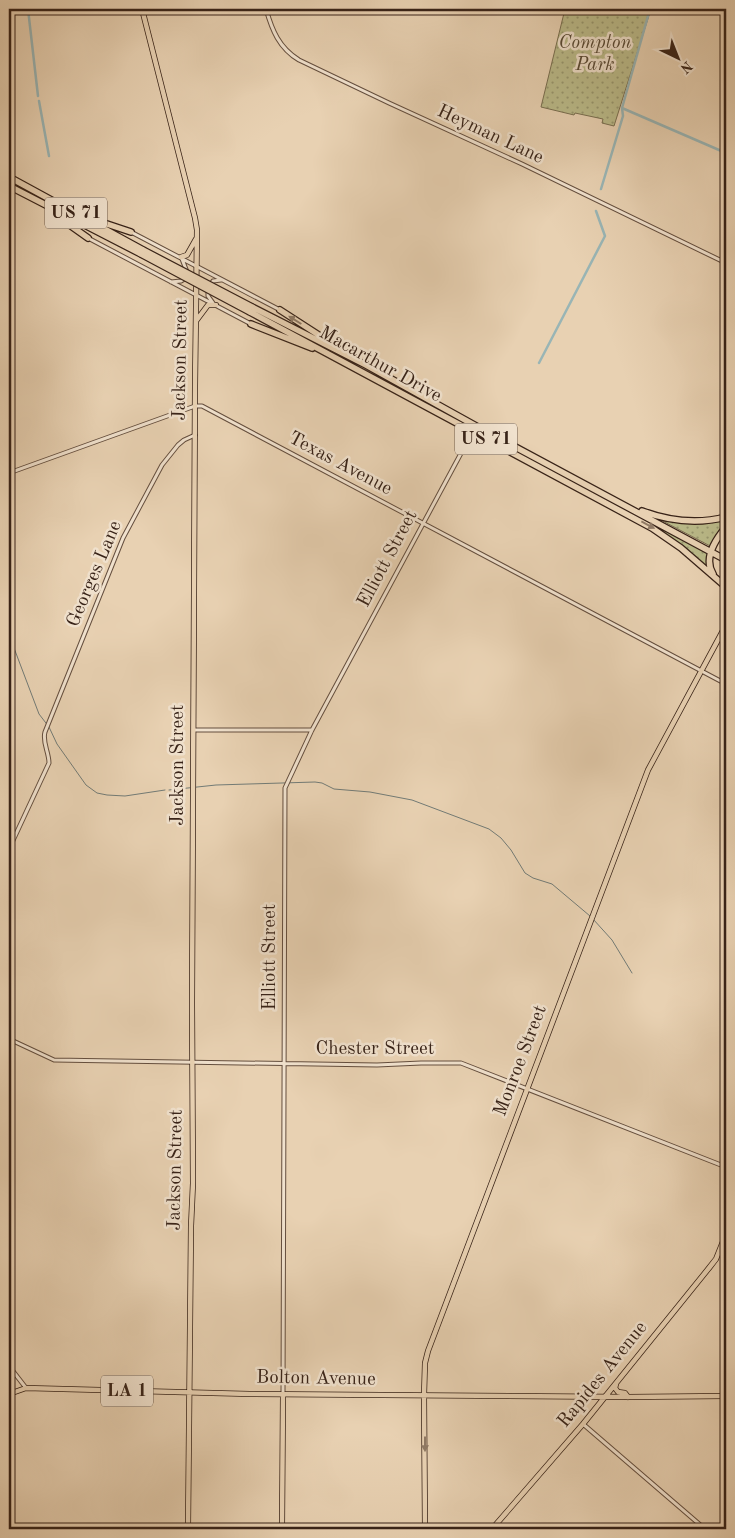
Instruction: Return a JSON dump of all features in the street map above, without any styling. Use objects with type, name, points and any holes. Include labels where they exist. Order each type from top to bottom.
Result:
[{"type":"highway","name":"Macarthur Drive","points":[[9,177],[85,218],[142,252]]},
{"type":"highway","name":"Macarthur Drive","points":[[9,186],[142,252],[251,310],[338,360],[621,504],[726,560]]},
{"type":"highway","points":[[32,198],[88,238]]},
{"type":"highway","points":[[85,218],[131,232]]},
{"type":"highway","name":"Macarthur Drive","points":[[251,310],[366,366],[474,429],[662,533],[726,587]]},
{"type":"highway","points":[[280,310],[366,366]]},
{"type":"highway","points":[[251,324],[338,360]]},
{"type":"highway","points":[[621,504],[649,514],[678,520],[704,521],[726,517]]},
{"type":"highway","points":[[715,577],[709,563],[711,551],[726,527]]},
{"type":"main road","name":"Jackson Street","points":[[142,9],[195,218],[197,238],[192,1062],[193,1183],[188,1529]]},
{"type":"main road","points":[[180,257],[187,255],[197,238]]},
{"type":"main road","points":[[196,321],[208,306],[215,305]]},
{"type":"main road","name":"Monroe Street","points":[[425,1529],[424,1395],[425,1363],[428,1351],[648,770],[726,625]]},
{"type":"main road","name":"Rapides Avenue","points":[[492,1529],[583,1424],[713,1264],[726,1234]]},
{"type":"main road","points":[[616,1382],[616,1390],[620,1393],[625,1393],[628,1397]]},
{"type":"main road","name":"Bolton Avenue","points":[[26,1388],[283,1394],[726,1396]]},
{"type":"main road","name":"LA 1","points":[[9,1394],[26,1388]]},
{"type":"main road","name":"Elliott Street","points":[[282,1529],[283,1394]]},
{"type":"street","name":"Heyman Lane","points":[[266,9],[280,44],[299,60],[522,164],[726,263]]},
{"type":"street","points":[[131,232],[280,310]]},
{"type":"street","points":[[88,238],[251,324]]},
{"type":"street","points":[[168,281],[181,281],[186,276],[187,270],[180,257]]},
{"type":"street","points":[[215,305],[208,296],[208,288],[213,281],[224,280]]},
{"type":"street","points":[[9,473],[195,406]]},
{"type":"street","name":"Texas Avenue","points":[[195,406],[202,406],[231,421],[726,684]]},
{"type":"street","name":"Elliott Street","points":[[283,1394],[285,788],[312,730],[474,429]]},
{"type":"street","name":"Georges Lane","points":[[9,849],[49,763],[49,753],[43,739],[122,538],[162,465],[184,440],[195,435]]},
{"type":"street","points":[[194,730],[312,730]]},
{"type":"street","name":"Chester Street","points":[[9,1039],[54,1060],[377,1065],[461,1063],[726,1167]]},
{"type":"street","points":[[9,1366],[26,1388]]},
{"type":"street","points":[[583,1424],[705,1529]]},
{"type":"green space","name":"Compton Park","points":[[565,9],[651,9],[614,126],[602,123],[603,119],[575,113],[574,115],[541,107]]},
{"type":"green space","points":[[584,487],[710,552],[708,568],[671,538]]},
{"type":"green space","points":[[659,519],[667,521],[726,519],[726,524],[712,547]]},
{"type":"waterway","points":[[28,9],[38,96]]},
{"type":"waterway","points":[[601,189],[623,116],[622,108],[650,9]]},
{"type":"waterway","points":[[39,101],[49,156]]},
{"type":"waterway","points":[[622,108],[726,153]]},
{"type":"waterway","points":[[539,363],[605,236],[596,211]]},
{"type":"waterway","points":[[9,598],[11,601],[9,611]]},
{"type":"waterway","points":[[9,625],[14,648],[39,714],[49,727],[57,744],[86,785],[97,793],[107,795],[125,796],[165,790]]},
{"type":"waterway","points":[[169,790],[216,785],[315,782],[334,789],[370,792],[412,800],[489,829],[501,838],[511,850],[525,873],[533,878],[552,884],[590,916]]},
{"type":"waterway","points":[[593,919],[612,940],[632,973]]},
{"type":"railway","points":[[9,1528],[13,1529]]}]
